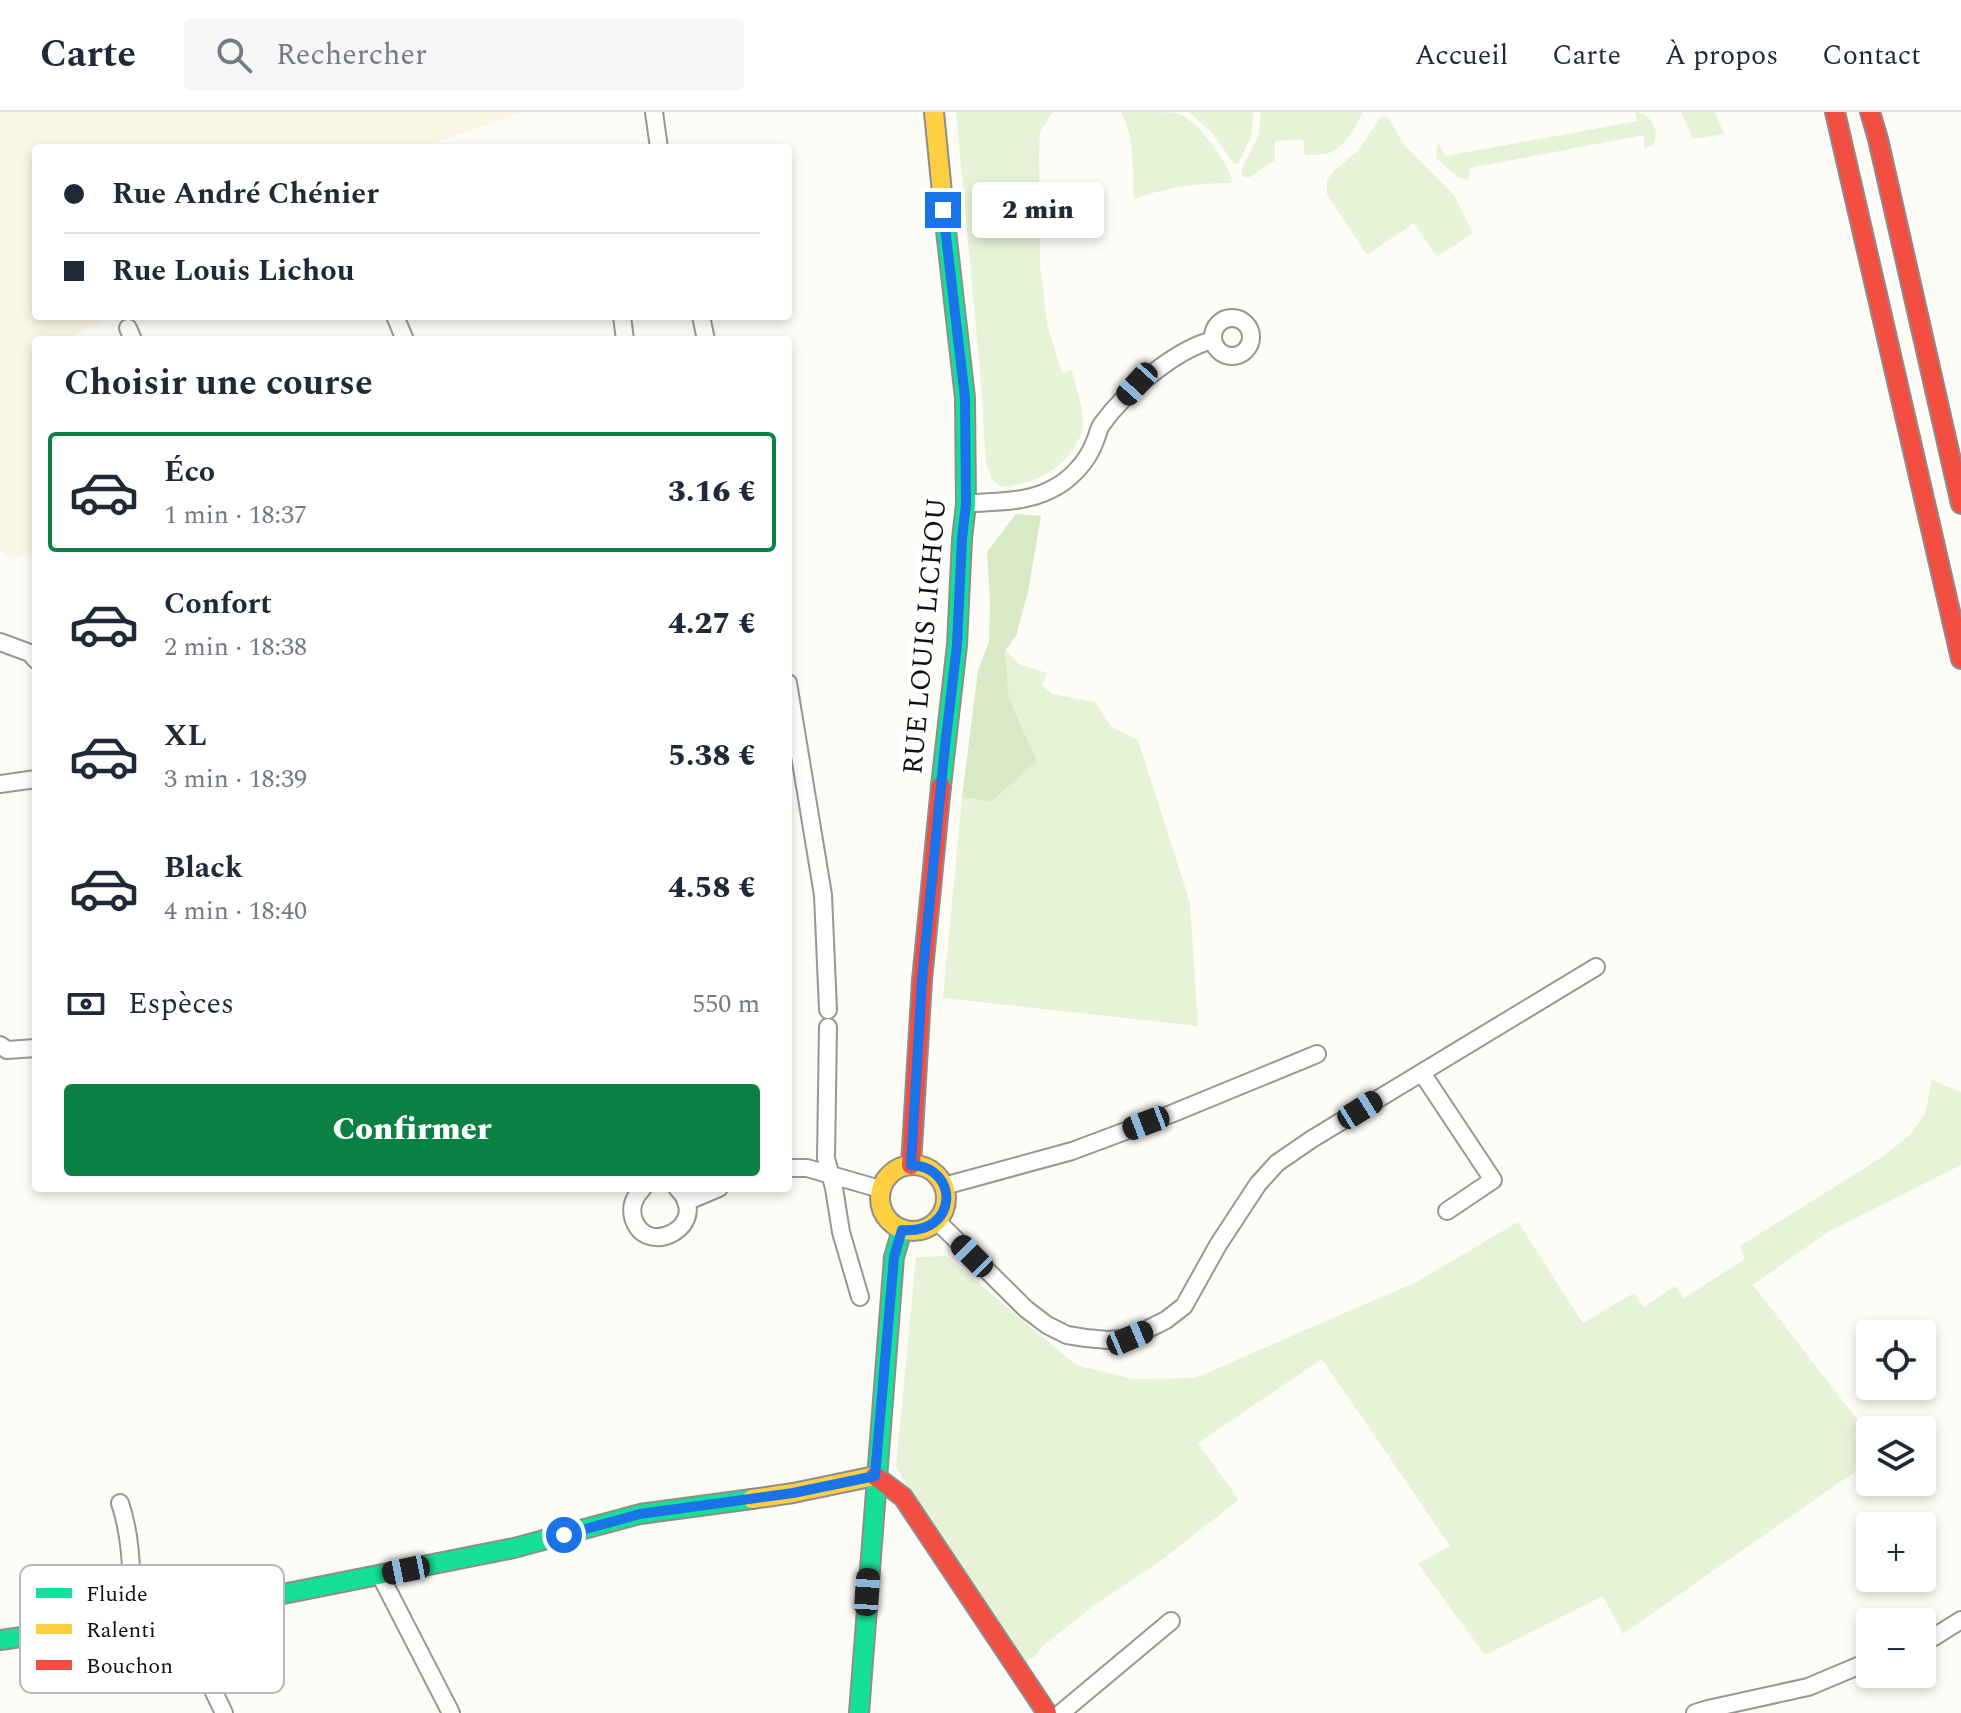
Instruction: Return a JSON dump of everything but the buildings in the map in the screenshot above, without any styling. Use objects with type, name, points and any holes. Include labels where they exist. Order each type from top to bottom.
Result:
[{"type":"main road","name":"RUE LOUIS LICHOU","points":[[911,1165],[922,980],[957,645],[966,504],[965,398],[934,112]]},
{"type":"main road","points":[[1835,112],[1961,659]]},
{"type":"main road","points":[[1870,112],[1961,504]]},
{"type":"main road","points":[[911,1165],[927,1168],[937,1175],[944,1186],[942,1214],[927,1228],[902,1230],[893,1225],[881,1209],[880,1189],[889,1173],[897,1168],[911,1165]]},
{"type":"main road","points":[[859,1713],[894,1257],[902,1230]]},
{"type":"main road","points":[[284,1594],[514,1548],[640,1514],[793,1493],[875,1476],[903,1497],[1047,1713]]},
{"type":"main road","points":[[0,1640],[20,1637]]},
{"type":"street","points":[[654,112],[658,144]]},
{"type":"street","points":[[966,504],[1025,499],[1053,489],[1082,464],[1096,440],[1099,427],[1137,384],[1199,343],[1213,340]]},
{"type":"street","points":[[0,642],[32,655]]},
{"type":"street","points":[[792,707],[823,895],[828,1019],[826,1158],[841,1232],[860,1297]]},
{"type":"street","points":[[0,784],[32,780]]},
{"type":"street","points":[[937,1221],[1026,1309],[1047,1325],[1067,1335],[1086,1338],[1130,1338],[1166,1320],[1184,1306],[1226,1233],[1258,1184],[1277,1163],[1596,967]]},
{"type":"street","points":[[0,1045],[7,1050],[32,1048]]},
{"type":"street","points":[[944,1186],[1072,1151],[1317,1054]]},
{"type":"street","points":[[1422,1073],[1493,1180],[1447,1211]]},
{"type":"street","points":[[792,1168],[807,1168],[880,1189]]},
{"type":"street","points":[[640,1192],[634,1201],[633,1215],[638,1227],[652,1236],[668,1236],[685,1221],[687,1215],[682,1195]]},
{"type":"street","points":[[120,1503],[127,1525],[131,1565]]},
{"type":"street","points":[[380,1575],[451,1713]]},
{"type":"street","points":[[1936,1636],[1961,1620]]},
{"type":"street","points":[[1061,1713],[1171,1621]]},
{"type":"street","points":[[1695,1713],[1762,1706],[1856,1667]]},
{"type":"street","points":[[214,1693],[224,1713]]},
{"type":"shaded area","points":[[0,112],[523,112],[431,144],[32,144],[32,320],[106,320],[72,336],[32,336],[32,555],[13,558],[0,551]]},
{"type":"green space","points":[[956,112],[1053,112],[1040,132],[1040,266],[1048,328],[1062,373],[1072,370],[1083,419],[1082,431],[1070,454],[1050,472],[1008,487],[992,480],[986,464]]},
{"type":"green space","points":[[1121,112],[1178,113],[1186,118],[1212,144],[1233,183],[1182,186],[1134,199],[1131,142]]},
{"type":"green space","points":[[1189,112],[1254,112],[1251,137],[1238,164],[1234,164],[1214,135]]},
{"type":"green space","points":[[1261,112],[1363,112],[1348,138],[1332,152],[1305,155],[1303,140],[1275,141],[1275,160],[1250,177],[1243,177],[1241,171],[1258,136]]},
{"type":"green space","points":[[1635,112],[1645,114],[1654,125],[1656,135],[1653,145],[1644,148],[1644,135],[1470,168],[1468,180],[1456,176],[1437,159],[1439,144],[1445,156],[1638,121]]},
{"type":"green space","points":[[1681,112],[1715,112],[1724,134],[1693,139]]},
{"type":"green space","points":[[1384,116],[1405,146],[1454,195],[1473,233],[1437,257],[1414,223],[1367,255],[1327,195],[1327,180],[1358,151]]},
{"type":"green space","points":[[1016,514],[1041,516],[1018,633],[1005,651],[1009,698],[1037,761],[991,802],[962,797],[978,671],[989,642],[987,552]]},
{"type":"green space","points":[[1005,650],[1019,664],[1047,673],[1042,685],[1052,694],[1095,702],[1112,727],[1138,740],[1190,903],[1198,1026],[943,998],[962,797],[991,802],[1037,761],[1009,698]]},
{"type":"green space","points":[[1932,1080],[1961,1092],[1961,1165],[1828,1232],[1753,1285],[1856,1418],[1856,1471],[1623,1634],[1603,1596],[1485,1655],[1418,1564],[1450,1546],[1322,1359],[1198,1443],[1239,1500],[1156,1564],[1096,1604],[1018,1668],[896,1467],[916,1257],[946,1256],[1076,1365],[1133,1379],[1195,1378],[1418,1281],[1518,1222],[1583,1323],[1634,1293],[1644,1307],[1675,1286],[1684,1298],[1745,1259],[1740,1246],[1882,1157],[1910,1135],[1925,1114]]},
{"type":"traffic: fast","points":[[941,786],[957,645],[966,504],[965,398],[944,213]]},
{"type":"traffic: fast","points":[[859,1713],[894,1257],[902,1230]]},
{"type":"traffic: fast","points":[[284,1594],[514,1548],[640,1514],[752,1499]]},
{"type":"traffic: fast","points":[[0,1640],[20,1637]]},
{"type":"traffic: slow","points":[[934,112],[944,213]]},
{"type":"traffic: slow","points":[[907,1165],[919,1165],[931,1170],[941,1180],[946,1198],[944,1211],[931,1226],[919,1231],[907,1231],[895,1226],[885,1216],[880,1204],[880,1192],[885,1180],[895,1170],[907,1165]]},
{"type":"traffic: slow","points":[[752,1499],[875,1476]]},
{"type":"traffic: jam","points":[[1835,112],[1961,659]]},
{"type":"traffic: jam","points":[[1870,112],[1961,504]]},
{"type":"traffic: jam","points":[[911,1165],[922,980],[941,786]]},
{"type":"traffic: jam","points":[[875,1476],[903,1497],[1047,1713]]},
{"type":"route","points":[[564,1535],[640,1514],[793,1493],[875,1476],[894,1257],[902,1230],[927,1228],[937,1221],[942,1214],[946,1195],[937,1175],[927,1168],[911,1165],[922,980],[957,645],[966,504],[965,398],[943,210]]}]
